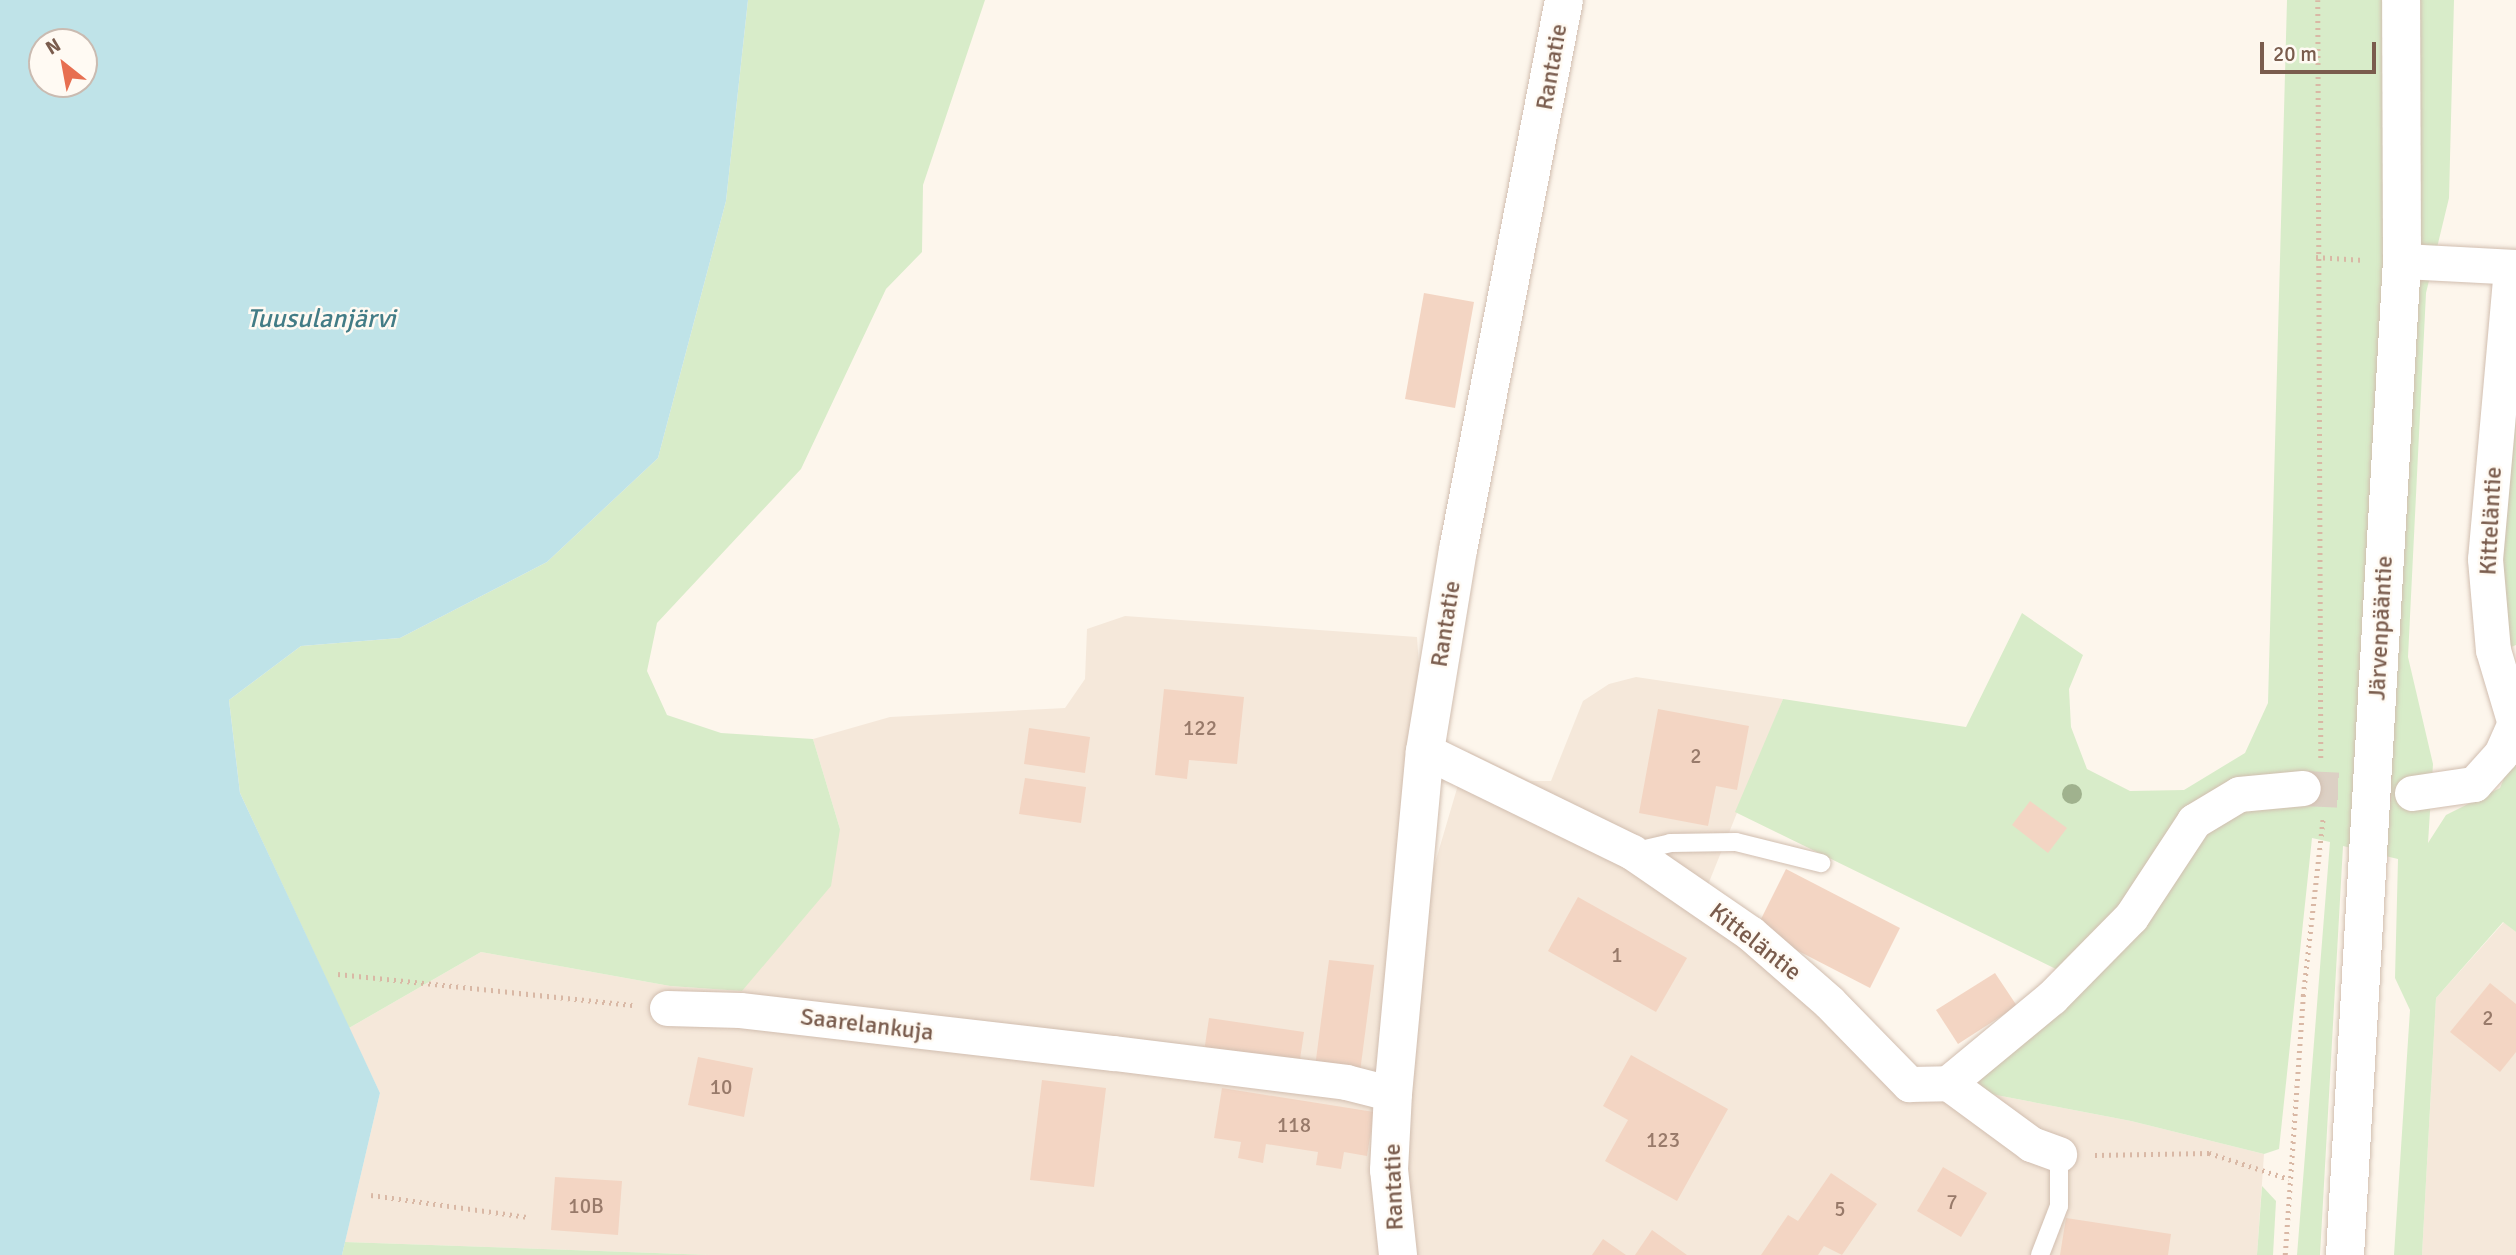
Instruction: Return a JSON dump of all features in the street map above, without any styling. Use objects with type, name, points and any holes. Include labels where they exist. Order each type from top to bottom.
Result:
[{"type":"street","name":"Rantatie","points":[[1398,1255],[1390,1170],[1394,1094],[1425,751],[1458,550],[1564,0]]},
{"type":"street","name":"Järvenpääntie","points":[[2346,1255],[2402,261],[2401,0]]},
{"type":"street","points":[[2402,261],[2513,267]]},
{"type":"street","name":"Kitteläntie","points":[[2513,267],[2485,559],[2493,650],[2514,727]]},
{"type":"street","points":[[2412,793],[2474,784],[2501,754],[2514,727]]},
{"type":"street","name":"Kitteläntie","points":[[1425,751],[1632,852],[1750,933],[1829,1002],[1909,1084],[1948,1083]]},
{"type":"street","points":[[2059,1154],[2031,1144],[1948,1083],[2052,997],[2131,917],[2194,821],[2239,794],[2316,789]]},
{"type":"street","name":"Saarelankuja","points":[[667,1008],[740,1010],[1114,1053],[1346,1083],[1394,1094]]},
{"type":"lane","points":[[1632,852],[1670,843],[1736,842],[1821,863]]},
{"type":"lane","points":[[2040,1255],[2059,1206],[2059,1154]]},
{"type":"path","points":[[2285,1255],[2324,682],[2316,257],[2318,0]]},
{"type":"path","points":[[2316,257],[2402,261]]},
{"type":"path","points":[[338,974],[667,1008]]},
{"type":"path","points":[[2059,1154],[2208,1153],[2289,1179]]},
{"type":"path","points":[[371,1195],[528,1217]]},
{"type":"shaded area","points":[[1125,616],[1417,637],[1425,751],[1408,955],[1468,751],[1530,781],[1551,781],[1583,701],[1609,684],[1636,677],[1783,699],[1703,897],[1953,1104],[1975,1091],[2131,1121],[2264,1154],[2257,1255],[711,1255],[345,1242],[380,1093],[349,1028],[481,952],[670,986],[742,991],[840,829],[813,739],[890,717],[1065,708],[1085,679],[1087,629]]},
{"type":"shaded area","points":[[2504,922],[2516,932],[2516,1255],[2422,1255],[2436,998]]},
{"type":"green space","points":[[748,0],[985,0],[923,185],[922,252],[886,289],[801,469],[657,623],[647,671],[667,715],[721,733],[813,739],[840,829],[831,886],[742,991],[670,986],[481,952],[349,1028],[240,793],[229,700],[301,646],[400,638],[547,562],[658,458],[726,201]]},
{"type":"green space","points":[[2287,0],[2454,0],[2449,198],[2426,293],[2408,657],[2433,764],[2428,843],[2446,815],[2500,788],[2516,749],[2516,932],[2503,922],[2436,998],[2422,1255],[2394,1255],[2410,1010],[2395,978],[2398,859],[2343,846],[2320,1255],[2297,1255],[2330,842],[2312,838],[2279,1149],[2264,1154],[2131,1121],[1975,1091],[1986,1065],[2060,971],[1735,812],[1783,699],[1966,727],[2022,613],[2083,655],[2069,689],[2071,727],[2087,769],[2130,791],[2184,790],[2245,753],[2268,703]]},
{"type":"green space","points":[[2516,326],[2516,645],[2511,647],[2492,597]]},
{"type":"green space","points":[[2262,1186],[2276,1201],[2273,1255],[2257,1255]]},
{"type":"green space","points":[[345,1242],[711,1255],[342,1255]]},
{"type":"water","name":"Tuusulanjärvi","points":[[0,0],[748,0],[726,201],[658,458],[547,562],[400,638],[301,646],[229,700],[240,793],[380,1093],[342,1255],[0,1255]]},
{"type":"building","points":[[1424,293],[1474,302],[1455,408],[1405,399]]},
{"type":"building","points":[[1164,689],[1244,697],[1237,764],[1189,760],[1187,779],[1155,775]]},
{"type":"building","points":[[1658,709],[1749,726],[1737,790],[1716,786],[1708,826],[1639,813]]},
{"type":"building","points":[[1029,728],[1090,737],[1085,773],[1024,764]]},
{"type":"building","points":[[1025,778],[1086,787],[1081,823],[1019,814]]},
{"type":"building","points":[[2030,801],[2067,828],[2048,853],[2012,825]]},
{"type":"building","points":[[1786,869],[1900,928],[1870,988],[1756,929]]},
{"type":"building","points":[[1578,897],[1687,958],[1656,1012],[1548,951]]},
{"type":"building","points":[[1329,960],[1374,965],[1360,1072],[1315,1067]]},
{"type":"building","points":[[1995,973],[2017,1006],[1958,1044],[1936,1010]]},
{"type":"building","points":[[2490,983],[2516,1004],[2516,1052],[2500,1072],[2450,1032]]},
{"type":"building","points":[[1209,1018],[1304,1032],[1299,1066],[1204,1052]]},
{"type":"building","points":[[1631,1055],[1728,1109],[1677,1201],[1605,1161],[1628,1120],[1603,1106]]},
{"type":"building","points":[[698,1057],[753,1068],[744,1117],[688,1105]]},
{"type":"building","points":[[1042,1080],[1106,1088],[1094,1187],[1030,1180]]},
{"type":"building","points":[[1222,1088],[1374,1112],[1367,1156],[1344,1152],[1341,1169],[1316,1165],[1318,1152],[1266,1144],[1263,1163],[1238,1158],[1241,1142],[1214,1138]]},
{"type":"building","points":[[1943,1167],[1987,1193],[1961,1237],[1917,1211]]},
{"type":"building","points":[[1831,1173],[1877,1204],[1842,1255],[1824,1246],[1818,1255],[1761,1255],[1788,1215],[1798,1221]]},
{"type":"building","points":[[555,1177],[622,1181],[618,1235],[551,1230]]},
{"type":"building","points":[[2066,1218],[2171,1234],[2168,1255],[2060,1255]]},
{"type":"building","points":[[1652,1230],[1687,1255],[1635,1255]]},
{"type":"building","points":[[1603,1239],[1626,1255],[1592,1255]]},
{"type":"tunnel","points":[[2303,788],[2412,793]]}]
